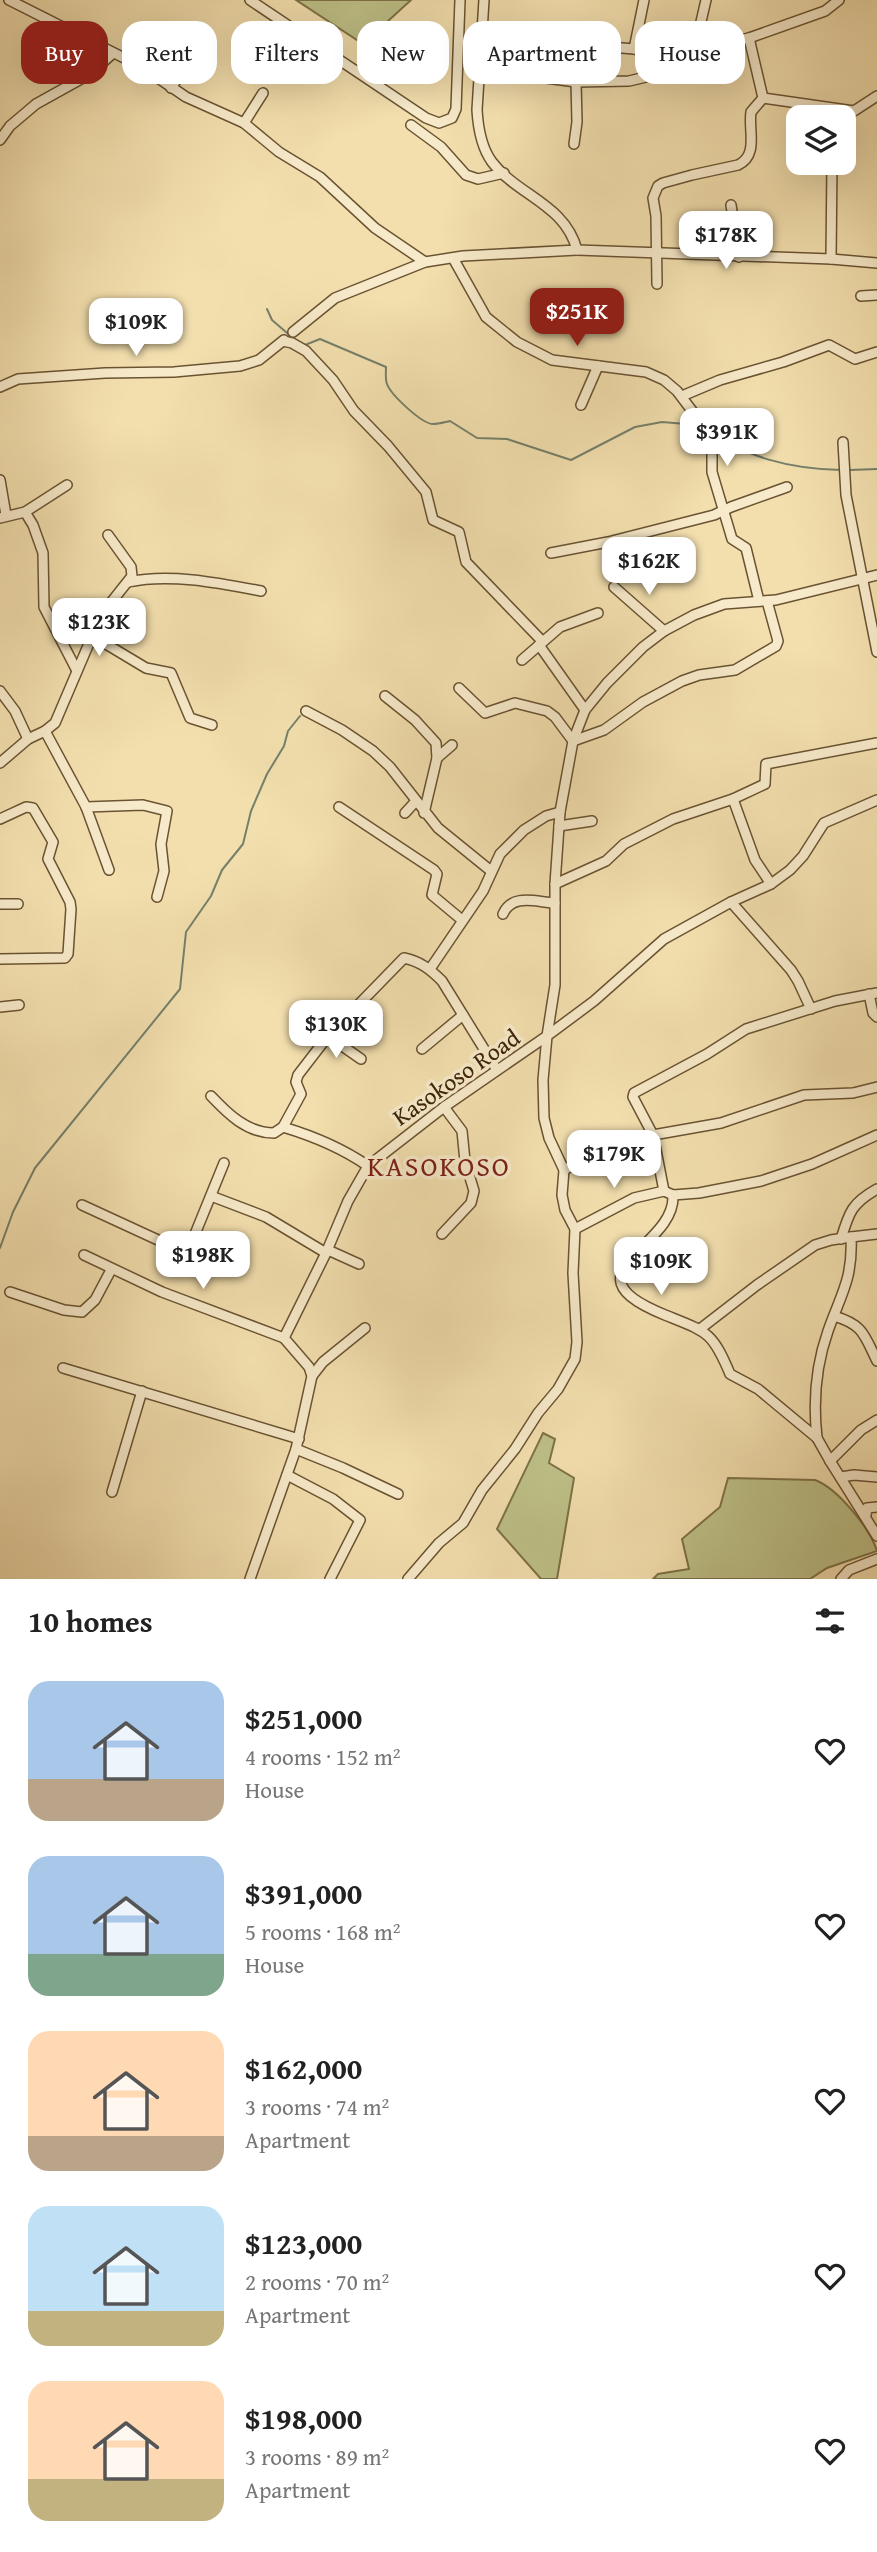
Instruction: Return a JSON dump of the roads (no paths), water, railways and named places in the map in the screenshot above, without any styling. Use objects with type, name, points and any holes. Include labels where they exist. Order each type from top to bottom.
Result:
[{"type":"street","points":[[9,0],[142,67],[171,88],[206,107],[244,123],[279,152],[320,177],[375,228],[425,262]]},
{"type":"street","points":[[250,0],[426,118],[439,123],[452,118],[456,109],[460,0]]},
{"type":"street","points":[[483,21],[484,0]]},
{"type":"street","points":[[621,47],[634,49],[644,0]]},
{"type":"street","points":[[700,21],[706,0]]},
{"type":"street","points":[[745,39],[825,11],[839,0]]},
{"type":"street","points":[[749,38],[763,98]]},
{"type":"street","points":[[0,140],[10,127],[36,104],[90,74],[112,54]]},
{"type":"street","points":[[171,88],[174,84]]},
{"type":"street","points":[[480,84],[478,125],[494,171]]},
{"type":"street","points":[[574,144],[577,122],[576,84]]},
{"type":"street","points":[[244,123],[263,93]]},
{"type":"street","points":[[763,98],[847,111],[859,110],[877,96]]},
{"type":"street","points":[[657,284],[656,216],[653,198],[658,186],[744,162],[752,146],[751,112],[763,98]]},
{"type":"street","points":[[411,125],[441,147],[466,175],[478,179],[494,171],[504,173],[550,209],[568,227],[577,250]]},
{"type":"street","points":[[831,258],[832,175]]},
{"type":"street","points":[[731,205],[739,257]]},
{"type":"street","points":[[293,332],[335,298],[425,262],[453,258],[577,250],[831,258],[877,263]]},
{"type":"street","points":[[453,258],[486,317],[501,331],[552,360],[655,376],[682,396],[701,423],[710,443],[712,472],[732,539],[746,548],[779,641],[776,646],[735,670],[699,675],[682,681],[643,702],[604,730],[573,741],[552,713],[515,703],[485,713],[459,688]]},
{"type":"street","points":[[861,296],[877,295]]},
{"type":"street","points":[[0,387],[19,379],[105,373],[174,372],[240,366],[258,360],[284,340],[292,343],[306,351],[326,372],[354,411],[424,489],[433,520],[459,532],[466,562],[541,643],[585,710]]},
{"type":"street","points":[[682,396],[729,377],[783,362],[829,345],[855,359],[877,352]]},
{"type":"street","points":[[580,405],[598,366]]},
{"type":"street","points":[[843,442],[846,495],[877,652]]},
{"type":"street","points":[[0,480],[3,516],[25,512],[67,485]]},
{"type":"street","points":[[551,553],[608,542],[723,511],[788,487]]},
{"type":"street","points":[[25,512],[43,554],[44,607],[77,671]]},
{"type":"street","points":[[0,763],[28,739],[45,732],[60,715],[77,671],[106,611],[133,572],[108,535]]},
{"type":"street","name":"Kasokoso Road","points":[[284,1338],[327,1252],[345,1207],[368,1166],[444,1107],[547,1036],[555,985],[555,884],[560,812],[573,741],[585,710],[607,683],[643,647],[664,631],[710,608],[741,601],[763,601],[877,575]]},
{"type":"street","points":[[128,582],[169,579],[222,583],[261,591]]},
{"type":"street","points":[[614,587],[664,631]]},
{"type":"street","points":[[523,660],[559,627],[597,612]]},
{"type":"street","points":[[91,641],[106,644],[146,668],[171,673],[190,718],[212,725]]},
{"type":"street","points":[[0,691],[15,711],[28,739]]},
{"type":"street","points":[[385,696],[427,730],[436,743],[437,758],[424,813]]},
{"type":"street","points":[[306,711],[342,730],[373,751],[390,767],[438,828],[491,871]]},
{"type":"street","points":[[45,732],[86,807],[109,870]]},
{"type":"street","points":[[555,884],[606,861],[620,846],[649,831],[765,784],[766,764],[877,743]]},
{"type":"street","points":[[437,758],[452,745]]},
{"type":"street","points":[[733,799],[755,860],[771,884]]},
{"type":"street","points":[[408,1579],[439,1543],[463,1523],[482,1490],[515,1449],[570,1371],[575,1359],[575,1229],[565,1210],[562,1195],[564,1170],[549,1138],[544,1118],[543,1080],[547,1036],[594,1001],[664,939],[731,902],[771,884],[797,863],[824,823],[877,800]]},
{"type":"street","points":[[405,813],[416,801]]},
{"type":"street","points":[[86,807],[143,805],[167,811],[161,844],[164,871],[157,897]]},
{"type":"street","points":[[0,819],[26,807],[33,808],[53,842],[48,859],[70,902],[71,918],[66,957],[0,959]]},
{"type":"street","points":[[339,807],[434,870],[436,874],[432,895],[462,920]]},
{"type":"street","points":[[430,969],[483,891],[500,853],[546,816],[560,812]]},
{"type":"street","points":[[559,826],[592,821]]},
{"type":"street","points":[[503,914],[508,904],[518,901],[555,903]]},
{"type":"street","points":[[731,902],[791,970],[811,1009]]},
{"type":"street","points":[[0,904],[18,904]]},
{"type":"street","points":[[211,1096],[228,1114],[253,1129],[274,1133],[283,1127],[301,1094],[296,1077],[328,1036],[402,959],[412,960],[430,969],[449,990],[497,1070]]},
{"type":"street","points":[[877,1017],[873,1013],[873,993],[746,1029],[707,1054],[634,1093],[633,1097],[653,1135],[669,1193],[674,1200],[666,1217],[622,1272],[619,1283],[632,1298],[654,1311],[700,1329],[714,1340],[722,1351],[730,1374],[758,1389],[817,1438],[877,1536]]},
{"type":"street","points":[[0,1007],[19,1005]]},
{"type":"street","points":[[422,1049],[463,1015]]},
{"type":"street","points":[[328,1036],[362,1059]]},
{"type":"street","points":[[564,1170],[600,1150],[653,1135],[721,1123],[804,1095],[853,1093],[877,1087]]},
{"type":"street","points":[[442,1234],[471,1203],[474,1191],[462,1131],[444,1107]]},
{"type":"street","points":[[283,1127],[321,1139],[368,1166]]},
{"type":"street","points":[[575,1229],[587,1225],[627,1201],[669,1193],[726,1189],[761,1181],[811,1164],[877,1135]]},
{"type":"street","points":[[82,1205],[184,1252],[225,1163]]},
{"type":"street","points":[[841,1239],[851,1209],[877,1189]]},
{"type":"street","points":[[211,1196],[266,1217],[327,1252],[359,1264]]},
{"type":"street","points":[[700,1329],[815,1245],[877,1234]]},
{"type":"street","points":[[817,1438],[815,1408],[818,1373],[834,1316],[850,1276],[851,1237]]},
{"type":"street","points":[[84,1255],[162,1292],[284,1338],[309,1367],[312,1376]]},
{"type":"street","points":[[10,1292],[64,1310],[82,1312],[95,1300],[111,1270]]},
{"type":"street","points":[[834,1316],[854,1323],[873,1338],[877,1361]]},
{"type":"street","points":[[250,1579],[296,1449],[312,1376],[323,1362],[365,1328]]},
{"type":"street","points":[[63,1368],[299,1438]]},
{"type":"street","points":[[112,1492],[142,1391]]},
{"type":"street","points":[[830,1461],[861,1430],[877,1420]]},
{"type":"street","points":[[296,1449],[398,1494]]},
{"type":"street","points":[[287,1475],[333,1499],[360,1520],[330,1579]]},
{"type":"street","points":[[841,1477],[877,1477]]},
{"type":"street","points":[[866,1515],[867,1508],[877,1507]]},
{"type":"street","points":[[841,1579],[849,1570],[877,1559]]},
{"type":"waterway","points":[[267,309],[272,320],[294,339]]},
{"type":"waterway","points":[[302,344],[320,339],[386,367],[387,384],[394,395],[428,423],[450,421],[477,438],[507,439],[571,460],[635,427],[662,422],[698,425]]},
{"type":"waterway","points":[[707,426],[736,446],[769,460],[841,470]]},
{"type":"waterway","points":[[850,470],[877,469]]},
{"type":"waterway","points":[[0,1248],[13,1212],[35,1168],[180,989],[186,932],[211,896],[222,870],[243,844],[251,811],[267,774],[284,746],[288,731],[300,716]]},
{"type":"district","name":"KASOKOSO","points":[[439,1165]]}]
